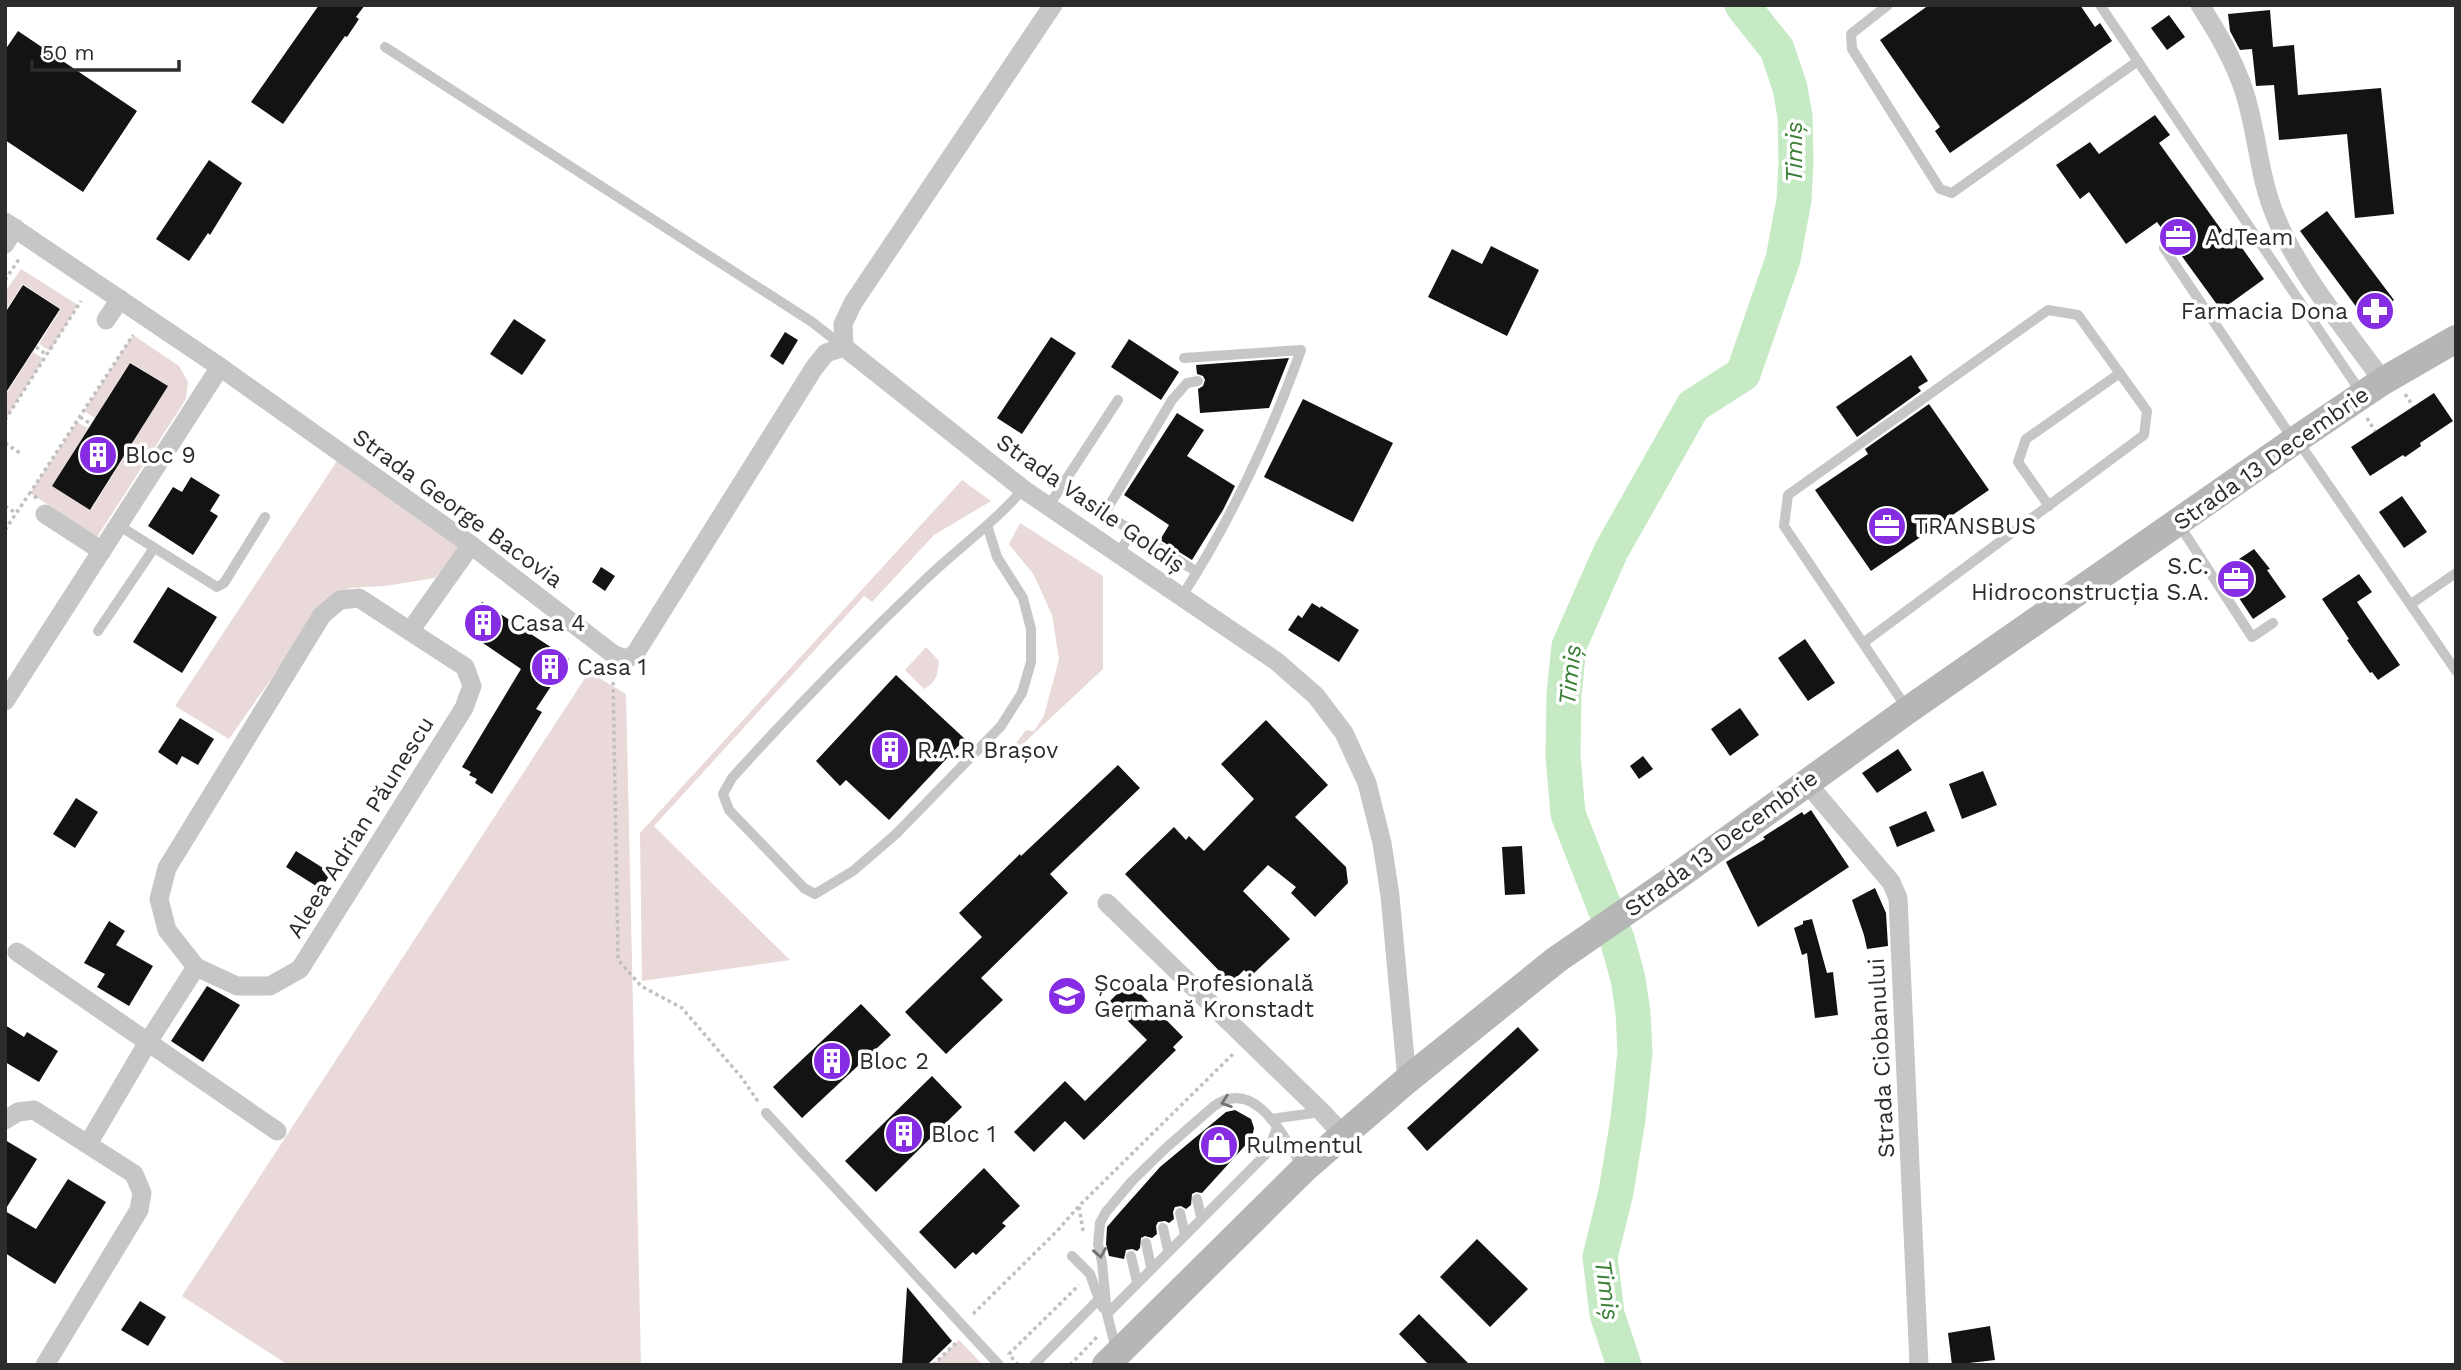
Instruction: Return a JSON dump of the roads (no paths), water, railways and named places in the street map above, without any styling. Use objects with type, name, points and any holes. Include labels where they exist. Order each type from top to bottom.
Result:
[{"type":"main road","name":"Strada 13 Decembrie","points":[[2373,388],[2456,317]]},
{"type":"main road","name":"Strada 13 Decembrie","points":[[1112,1359],[1304,1170],[1407,1080],[1556,960],[1908,710],[2296,440],[2373,388],[2456,339]]},
{"type":"street","points":[[844,347],[843,324],[853,303],[1054,5]]},
{"type":"street","points":[[2200,5],[2231,57],[2245,91],[2260,169],[2284,238],[2373,388]]},
{"type":"street","name":"Strada George Bacovia","points":[[9,231],[120,299],[220,367],[471,545],[613,654],[626,659],[635,654],[814,368],[826,353],[844,347]]},
{"type":"street","points":[[106,320],[120,299]]},
{"type":"street","name":"Strada Vasile Goldiș","points":[[844,347],[1023,489],[1276,661],[1316,696],[1344,733],[1367,783],[1382,842],[1390,896],[1407,1080]]},
{"type":"street","points":[[5,701],[220,367]]},
{"type":"street","points":[[42,507],[102,551]]},
{"type":"street","points":[[410,631],[471,545]]},
{"type":"street","name":"Aleea Adrian Păunescu","points":[[359,598],[464,667],[472,686],[464,708],[300,970],[270,986],[237,986],[196,967],[167,930],[159,899],[167,868],[322,615],[341,600],[359,598]]},
{"type":"street","name":"Strada Ciobanului","points":[[1806,782],[1891,882],[1898,898],[1919,1365]]},
{"type":"street","points":[[1107,903],[1343,1135]]},
{"type":"street","points":[[17,952],[277,1131]]},
{"type":"street","points":[[88,1144],[196,967]]},
{"type":"street","points":[[5,1120],[18,1112],[34,1110],[134,1174],[142,1193],[139,1210],[45,1365]]},
{"type":"lane","points":[[1888,5],[1851,34],[1852,49],[1940,189],[1952,193],[2138,61]]},
{"type":"lane","points":[[2100,5],[2373,388]]},
{"type":"lane","points":[[385,47],[812,322],[844,347]]},
{"type":"lane","points":[[2164,248],[2456,671]]},
{"type":"lane","points":[[1863,643],[2144,435],[2147,411],[2078,315],[2048,310],[1788,495],[1784,526],[1908,710]]},
{"type":"lane","points":[[1182,597],[1245,481],[1283,399],[1301,350],[1184,358]]},
{"type":"lane","points":[[2049,506],[2018,462],[2026,439],[2120,373]]},
{"type":"lane","points":[[1197,572],[1112,518],[1106,511],[1172,400],[1187,383],[1198,381]]},
{"type":"lane","points":[[1048,507],[1118,400]]},
{"type":"lane","points":[[987,525],[997,556],[1023,598],[1031,629],[1031,662],[1022,693],[1001,726],[896,834],[853,871],[815,894],[804,888],[729,810],[723,794],[732,778],[828,675],[1023,489]]},
{"type":"lane","points":[[118,525],[217,587],[223,583],[265,517]]},
{"type":"lane","points":[[2177,523],[2252,637],[2273,623]]},
{"type":"lane","points":[[1119,554],[1132,531]]},
{"type":"lane","points":[[98,631],[154,548]]},
{"type":"lane","points":[[2411,604],[2456,573]]},
{"type":"lane","points":[[1112,1359],[1098,1233],[1105,1212],[1149,1164],[1224,1099],[1238,1098],[1262,1108],[1304,1170]]},
{"type":"lane","points":[[1274,1123],[1322,1112]]},
{"type":"lane","points":[[766,1113],[999,1365]]},
{"type":"lane","points":[[1108,1319],[1151,1267],[1268,1152],[1274,1123]]},
{"type":"lane","points":[[1184,1132],[1187,1144]]},
{"type":"lane","points":[[1167,1147],[1170,1158]]},
{"type":"lane","points":[[1149,1164],[1151,1176]]},
{"type":"lane","points":[[1132,1181],[1135,1194]]},
{"type":"lane","points":[[1117,1198],[1120,1212]]},
{"type":"lane","points":[[1197,1199],[1201,1217]]},
{"type":"lane","points":[[1180,1213],[1185,1234]]},
{"type":"lane","points":[[1163,1228],[1168,1250]]},
{"type":"lane","points":[[1146,1243],[1151,1267]]},
{"type":"lane","points":[[1072,1256],[1090,1274],[1108,1319]]},
{"type":"lane","points":[[1131,1256],[1137,1282]]},
{"type":"lane","points":[[1034,1365],[1099,1299]]},
{"type":"waterway","name":"Timiș","points":[[1624,1365],[1607,1314],[1600,1257],[1616,1192],[1628,1119],[1635,1052],[1633,1012],[1628,979],[1617,939],[1568,814],[1563,756],[1564,695],[1569,646],[1611,551],[1693,406],[1743,374],[1783,259],[1794,200],[1795,116],[1790,88],[1777,49],[1742,5]]},
{"type":"place","name":"AdTeam","points":[[2178,237]]},
{"type":"place","name":"Farmacia Dona","points":[[2375,311]]},
{"type":"place","name":"Bloc 9","points":[[98,455]]},
{"type":"place","name":"TRANSBUS","points":[[1887,526]]},
{"type":"place","name":"S.C. Hidroconstrucția S.A.","points":[[2236,579]]},
{"type":"place","name":"Casa 4","points":[[483,623]]},
{"type":"place","name":"Casa 1","points":[[550,667]]},
{"type":"place","name":"R.A.R Brașov","points":[[890,750]]},
{"type":"place","name":"Școala Profesională Germană Kronstadt","points":[[1067,996]]},
{"type":"place","name":"Bloc 2","points":[[832,1061]]},
{"type":"place","name":"Bloc 1","points":[[904,1134]]},
{"type":"place","name":"Rulmentul","points":[[1219,1145]]}]
